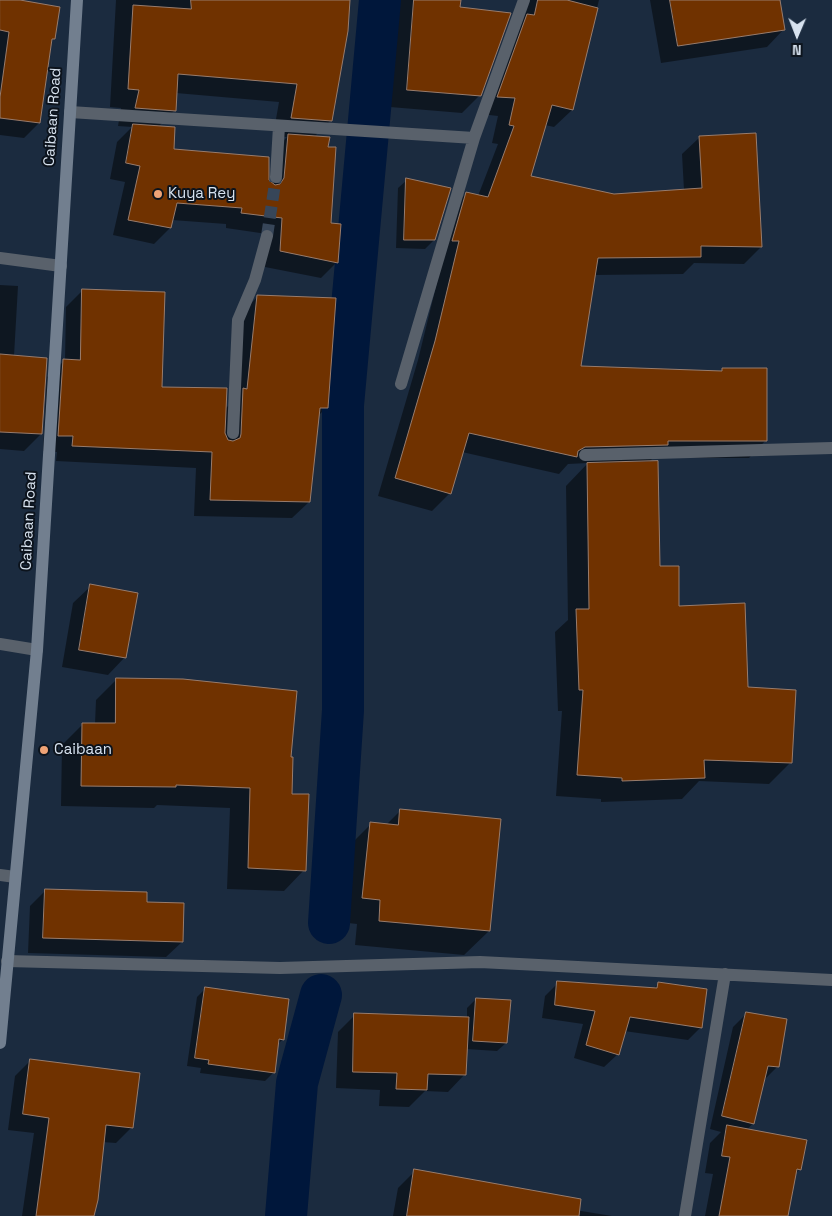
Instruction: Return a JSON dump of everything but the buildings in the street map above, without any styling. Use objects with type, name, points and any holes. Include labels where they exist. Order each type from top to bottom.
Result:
[{"type":"street","name":"Caibaan Road","points":[[0,1043],[37,650],[77,0]]},
{"type":"street","points":[[402,384],[474,138],[524,0]]},
{"type":"street","points":[[70,112],[474,138]]},
{"type":"street","points":[[276,177],[279,126]]},
{"type":"street","points":[[233,433],[238,320],[255,280],[267,236]]},
{"type":"street","points":[[0,258],[61,266]]},
{"type":"street","points":[[585,455],[832,448]]},
{"type":"street","points":[[0,644],[37,650]]},
{"type":"street","points":[[0,875],[15,877]]},
{"type":"street","points":[[7,961],[280,968],[480,962],[832,980]]},
{"type":"street","points":[[685,1216],[726,974]]},
{"type":"waterway","points":[[329,923],[343,710],[343,405],[380,0]]},
{"type":"waterway","points":[[286,1216],[297,1083],[321,995]]},
{"type":"tunnel","points":[[267,236],[276,177]]},
{"type":"place","name":"Kuya Rey","points":[[158,194]]},
{"type":"place","name":"Caibaan","points":[[44,750]]}]
